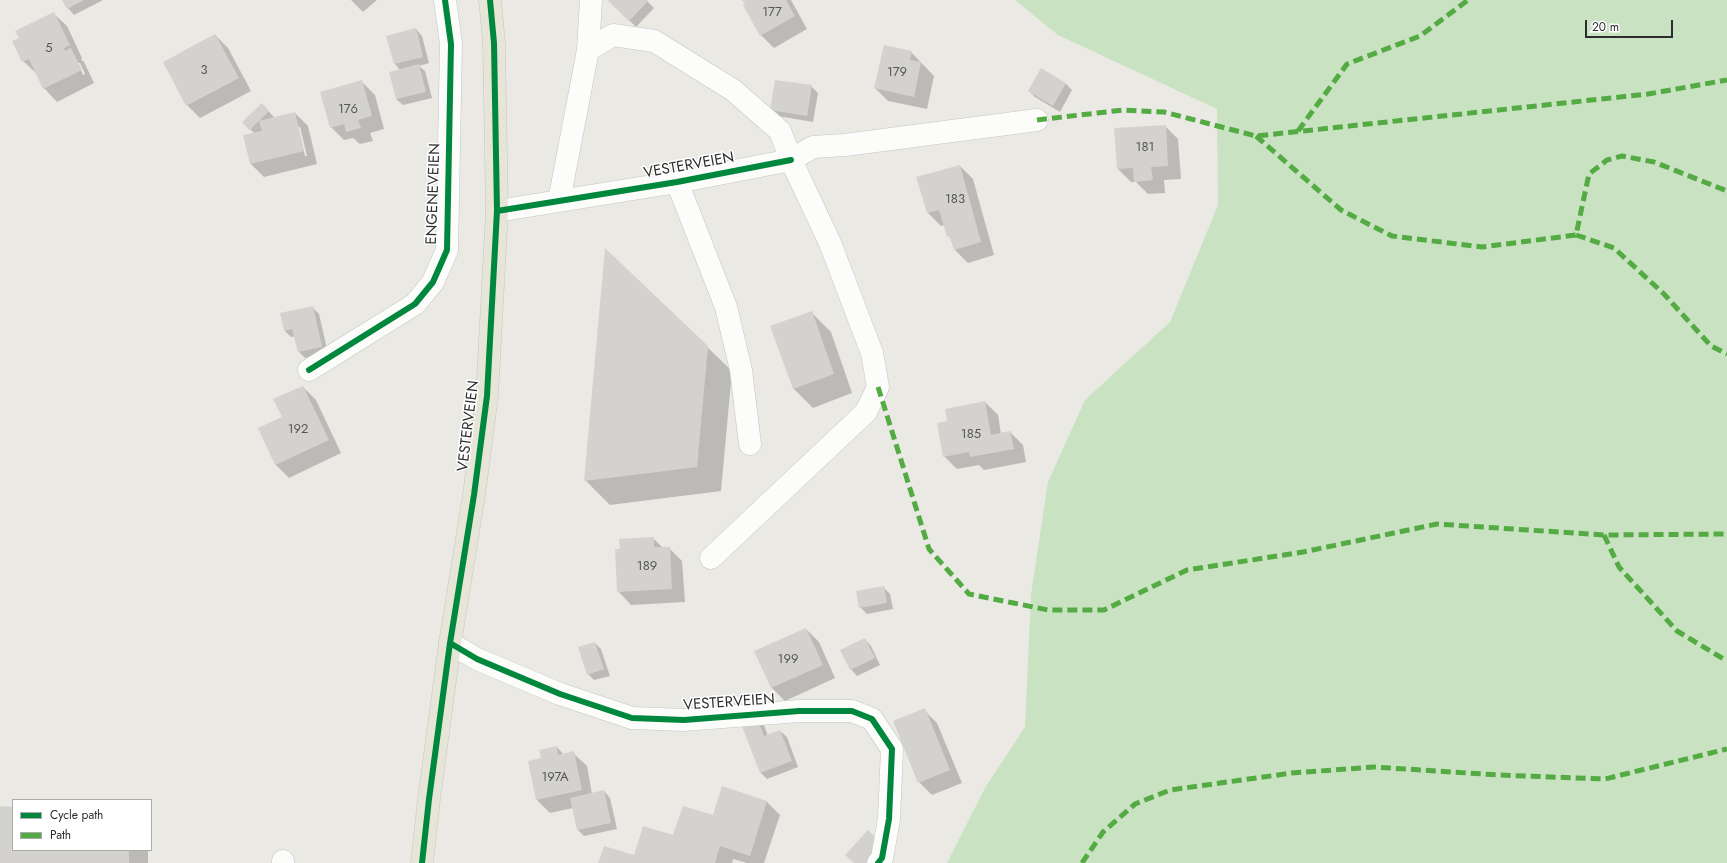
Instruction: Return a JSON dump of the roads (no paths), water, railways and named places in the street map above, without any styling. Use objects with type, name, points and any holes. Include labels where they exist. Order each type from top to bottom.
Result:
[{"type":"main road","name":"VESTERVEIEN","points":[[422,863],[450,643],[474,495],[486,396],[497,211],[494,43],[490,0]]},
{"type":"street","name":"ENGENEVEIEN","points":[[309,370],[415,304],[433,282],[446,250],[451,44],[445,0]]},
{"type":"street","points":[[559,201],[588,50],[591,0]]},
{"type":"street","points":[[588,50],[613,35],[654,41],[733,90],[780,131],[791,160],[830,243],[872,353],[878,387],[866,412],[711,558]]},
{"type":"street","name":"VESTERVEIEN","points":[[497,211],[677,182],[791,160],[813,147],[845,145],[1037,120]]},
{"type":"street","name":"VESTERVEIEN","points":[[677,182],[726,307],[741,370],[750,444]]},
{"type":"street","name":"VESTERVEIEN","points":[[450,643],[477,659],[560,694],[632,718],[684,720],[806,711],[852,711],[872,719],[892,749],[889,819],[882,858],[878,863]]}]
